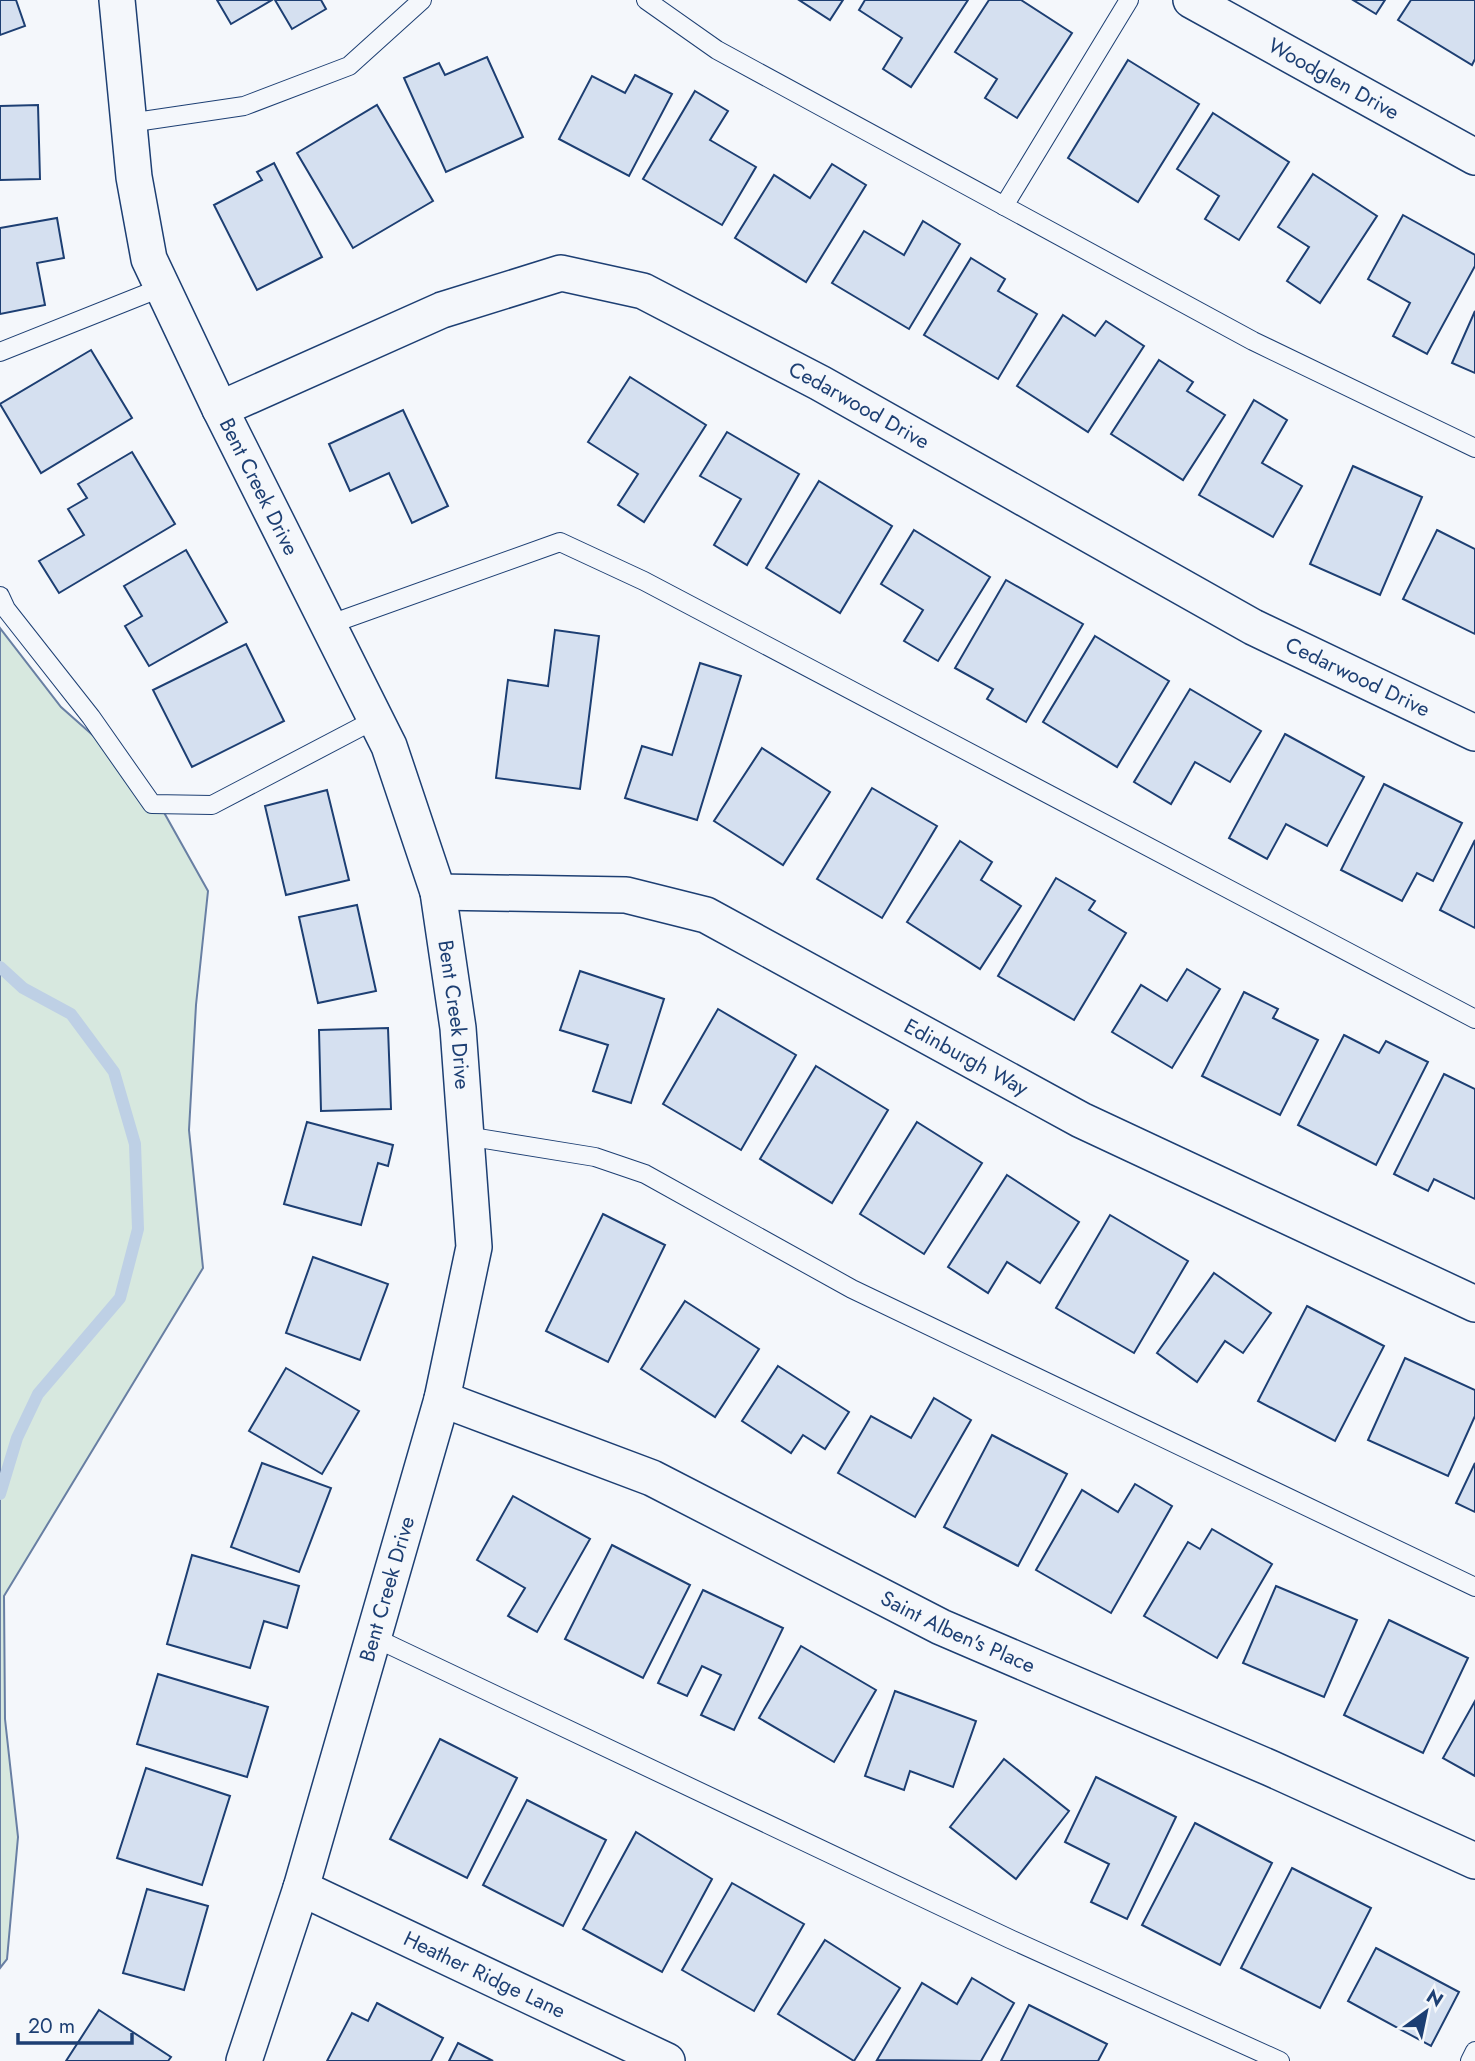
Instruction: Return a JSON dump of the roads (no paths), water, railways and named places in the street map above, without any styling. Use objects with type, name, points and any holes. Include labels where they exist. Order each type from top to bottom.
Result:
[{"type":"street","name":"Bent Creek Drive","points":[[117,0],[134,177],[149,259],[220,409],[389,746],[438,892],[458,1028],[474,1247],[442,1399],[301,1888],[244,2061]]},
{"type":"street","name":"Woodglen Drive","points":[[1191,0],[1475,157]]},
{"type":"street","name":"Cedarwood Drive","points":[[220,409],[442,310],[561,273],[643,291],[820,383],[1253,627],[1475,733]]},
{"type":"street","name":"Edinburgh Way","points":[[438,892],[626,895],[706,915],[1081,1120],[1475,1304]]},
{"type":"street","name":"Saint Alben's Place","points":[[442,1399],[652,1478],[941,1627],[1270,1768],[1475,1861]]},
{"type":"street","name":"Heather Ridge Lane","points":[[301,1888],[667,2061]]},
{"type":"lane","points":[[129,123],[244,106],[349,66],[422,0]]},
{"type":"lane","points":[[646,0],[717,50],[1253,341],[1475,448]]},
{"type":"lane","points":[[1004,206],[1129,0]]},
{"type":"lane","points":[[0,352],[163,287]]},
{"type":"lane","points":[[328,625],[560,542],[644,581],[1475,1019]]},
{"type":"lane","points":[[0,596],[6,609],[91,717],[152,804],[212,805],[376,719]]},
{"type":"lane","points":[[466,1136],[596,1157],[645,1174],[852,1289],[1475,1587]]},
{"type":"lane","points":[[373,1637],[1010,1939],[1280,2061]]},
{"type":"lane","points":[[1470,2061],[1475,2051]]},
{"type":"waterway","points":[[0,967],[23,988],[71,1014],[114,1072],[135,1144],[138,1229],[120,1298],[38,1394],[17,1438],[0,1494]]}]
